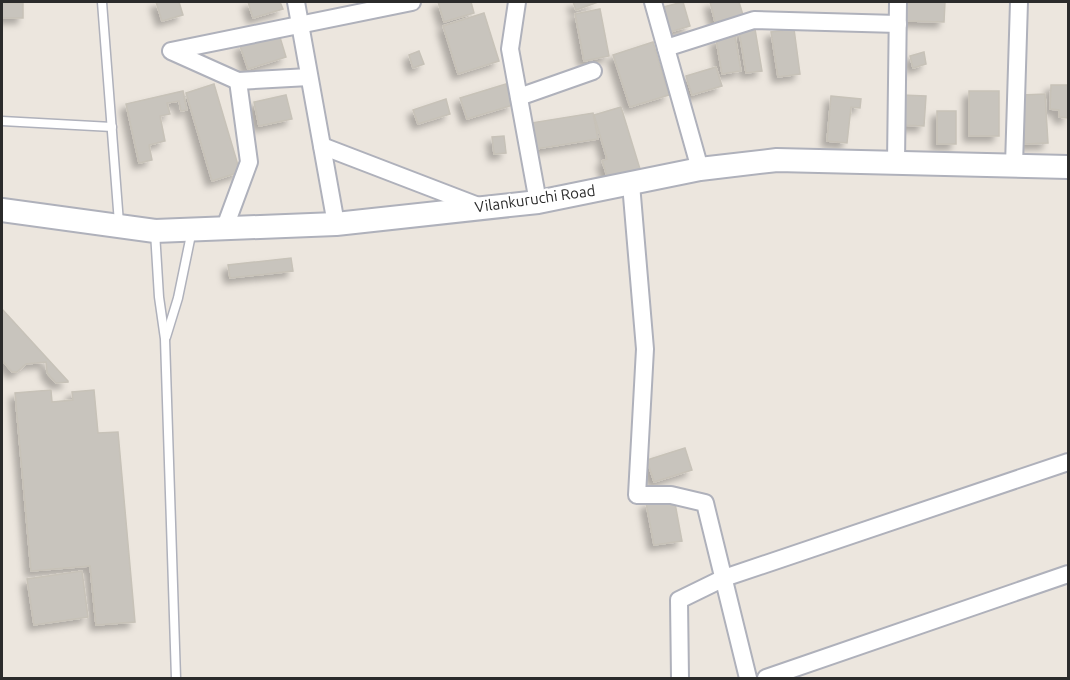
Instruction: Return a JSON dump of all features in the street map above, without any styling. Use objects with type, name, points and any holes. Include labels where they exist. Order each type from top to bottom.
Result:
[{"type":"street","points":[[296,2],[336,224]]},
{"type":"street","points":[[309,77],[238,81],[171,51],[412,2]]},
{"type":"street","points":[[517,2],[510,50],[538,202]]},
{"type":"street","points":[[653,2],[700,169]]},
{"type":"street","points":[[896,162],[897,2]]},
{"type":"street","points":[[1014,165],[1019,2]]},
{"type":"street","points":[[666,48],[754,20],[898,24]]},
{"type":"street","points":[[519,97],[592,71]]},
{"type":"street","points":[[225,227],[249,162],[238,81]]},
{"type":"street","points":[[322,146],[484,208]]},
{"type":"street","name":"Vilankuruchi Road","points":[[2,210],[155,231],[336,224],[538,202],[700,169],[777,160],[1068,167]]},
{"type":"street","points":[[631,184],[645,349],[637,495],[671,495],[705,503],[748,678]]},
{"type":"street","points":[[680,678],[679,600],[724,578],[1068,462]]},
{"type":"street","points":[[766,678],[1068,574]]},
{"type":"lane","points":[[102,2],[120,227]]},
{"type":"lane","points":[[2,121],[112,127]]},
{"type":"lane","points":[[165,339],[178,298],[192,229]]},
{"type":"lane","points":[[155,231],[159,297],[165,339],[176,678]]},
{"type":"building","points":[[156,2],[179,2],[183,15],[162,21]]},
{"type":"building","points":[[248,2],[280,2],[283,9],[253,18]]},
{"type":"building","points":[[438,2],[471,2],[474,13],[444,22]]},
{"type":"building","points":[[573,2],[598,2],[576,10]]},
{"type":"building","points":[[683,2],[690,26],[670,32],[663,7]]},
{"type":"building","points":[[710,2],[739,2],[743,15],[715,22]]},
{"type":"building","points":[[907,2],[945,2],[944,22],[907,21]]},
{"type":"building","points":[[2,3],[23,3],[23,18],[2,18]]},
{"type":"building","points":[[600,9],[609,56],[584,61],[575,14]]},
{"type":"building","points":[[484,13],[499,61],[458,74],[443,26]]},
{"type":"building","points":[[755,29],[762,71],[746,73],[739,31]]},
{"type":"building","points":[[794,29],[800,74],[778,77],[771,32]]},
{"type":"building","points":[[279,34],[286,57],[248,69],[240,46]]},
{"type":"building","points":[[735,36],[741,71],[722,74],[716,39]]},
{"type":"building","points":[[653,42],[669,95],[630,107],[613,55]]},
{"type":"building","points":[[419,51],[424,64],[413,68],[409,55]]},
{"type":"building","points":[[924,52],[926,64],[913,68],[910,56]]},
{"type":"building","points":[[716,67],[722,86],[692,95],[686,76]]},
{"type":"building","points":[[214,84],[240,172],[212,181],[186,93]]},
{"type":"building","points":[[506,84],[513,105],[467,119],[460,98]]},
{"type":"building","points":[[1051,85],[1068,85],[1068,118],[1059,117],[1059,110],[1050,109]]},
{"type":"building","points":[[183,91],[187,110],[181,111],[179,101],[167,103],[170,114],[160,116],[165,141],[149,145],[152,160],[139,163],[126,104]]},
{"type":"building","points":[[969,91],[999,91],[999,136],[969,136]]},
{"type":"building","points":[[1045,94],[1048,143],[1025,144],[1022,95]]},
{"type":"building","points":[[286,95],[292,119],[259,126],[254,102]]},
{"type":"building","points":[[902,95],[926,96],[924,126],[900,125]]},
{"type":"building","points":[[831,96],[861,99],[860,108],[851,107],[847,143],[827,141]]},
{"type":"building","points":[[446,99],[450,114],[418,124],[413,110]]},
{"type":"building","points":[[621,107],[640,169],[608,179],[602,161],[607,159],[594,115]]},
{"type":"building","points":[[937,111],[956,111],[956,144],[937,144]]},
{"type":"building","points":[[593,113],[598,139],[536,149],[531,123]]},
{"type":"building","points":[[504,136],[506,153],[494,154],[492,137]]},
{"type":"building","points":[[291,258],[293,271],[230,278],[228,265]]},
{"type":"building","points":[[2,309],[68,382],[56,383],[47,373],[46,362],[26,364],[17,372],[12,372],[2,360]]},
{"type":"building","points":[[51,390],[52,402],[73,400],[72,392],[94,390],[98,433],[118,432],[135,622],[96,625],[90,566],[31,571],[15,393]]},
{"type":"building","points":[[685,448],[692,470],[654,482],[647,460]]},
{"type":"building","points":[[674,498],[682,541],[654,545],[646,503]]},
{"type":"building","points":[[82,571],[88,617],[34,625],[27,579]]}]
